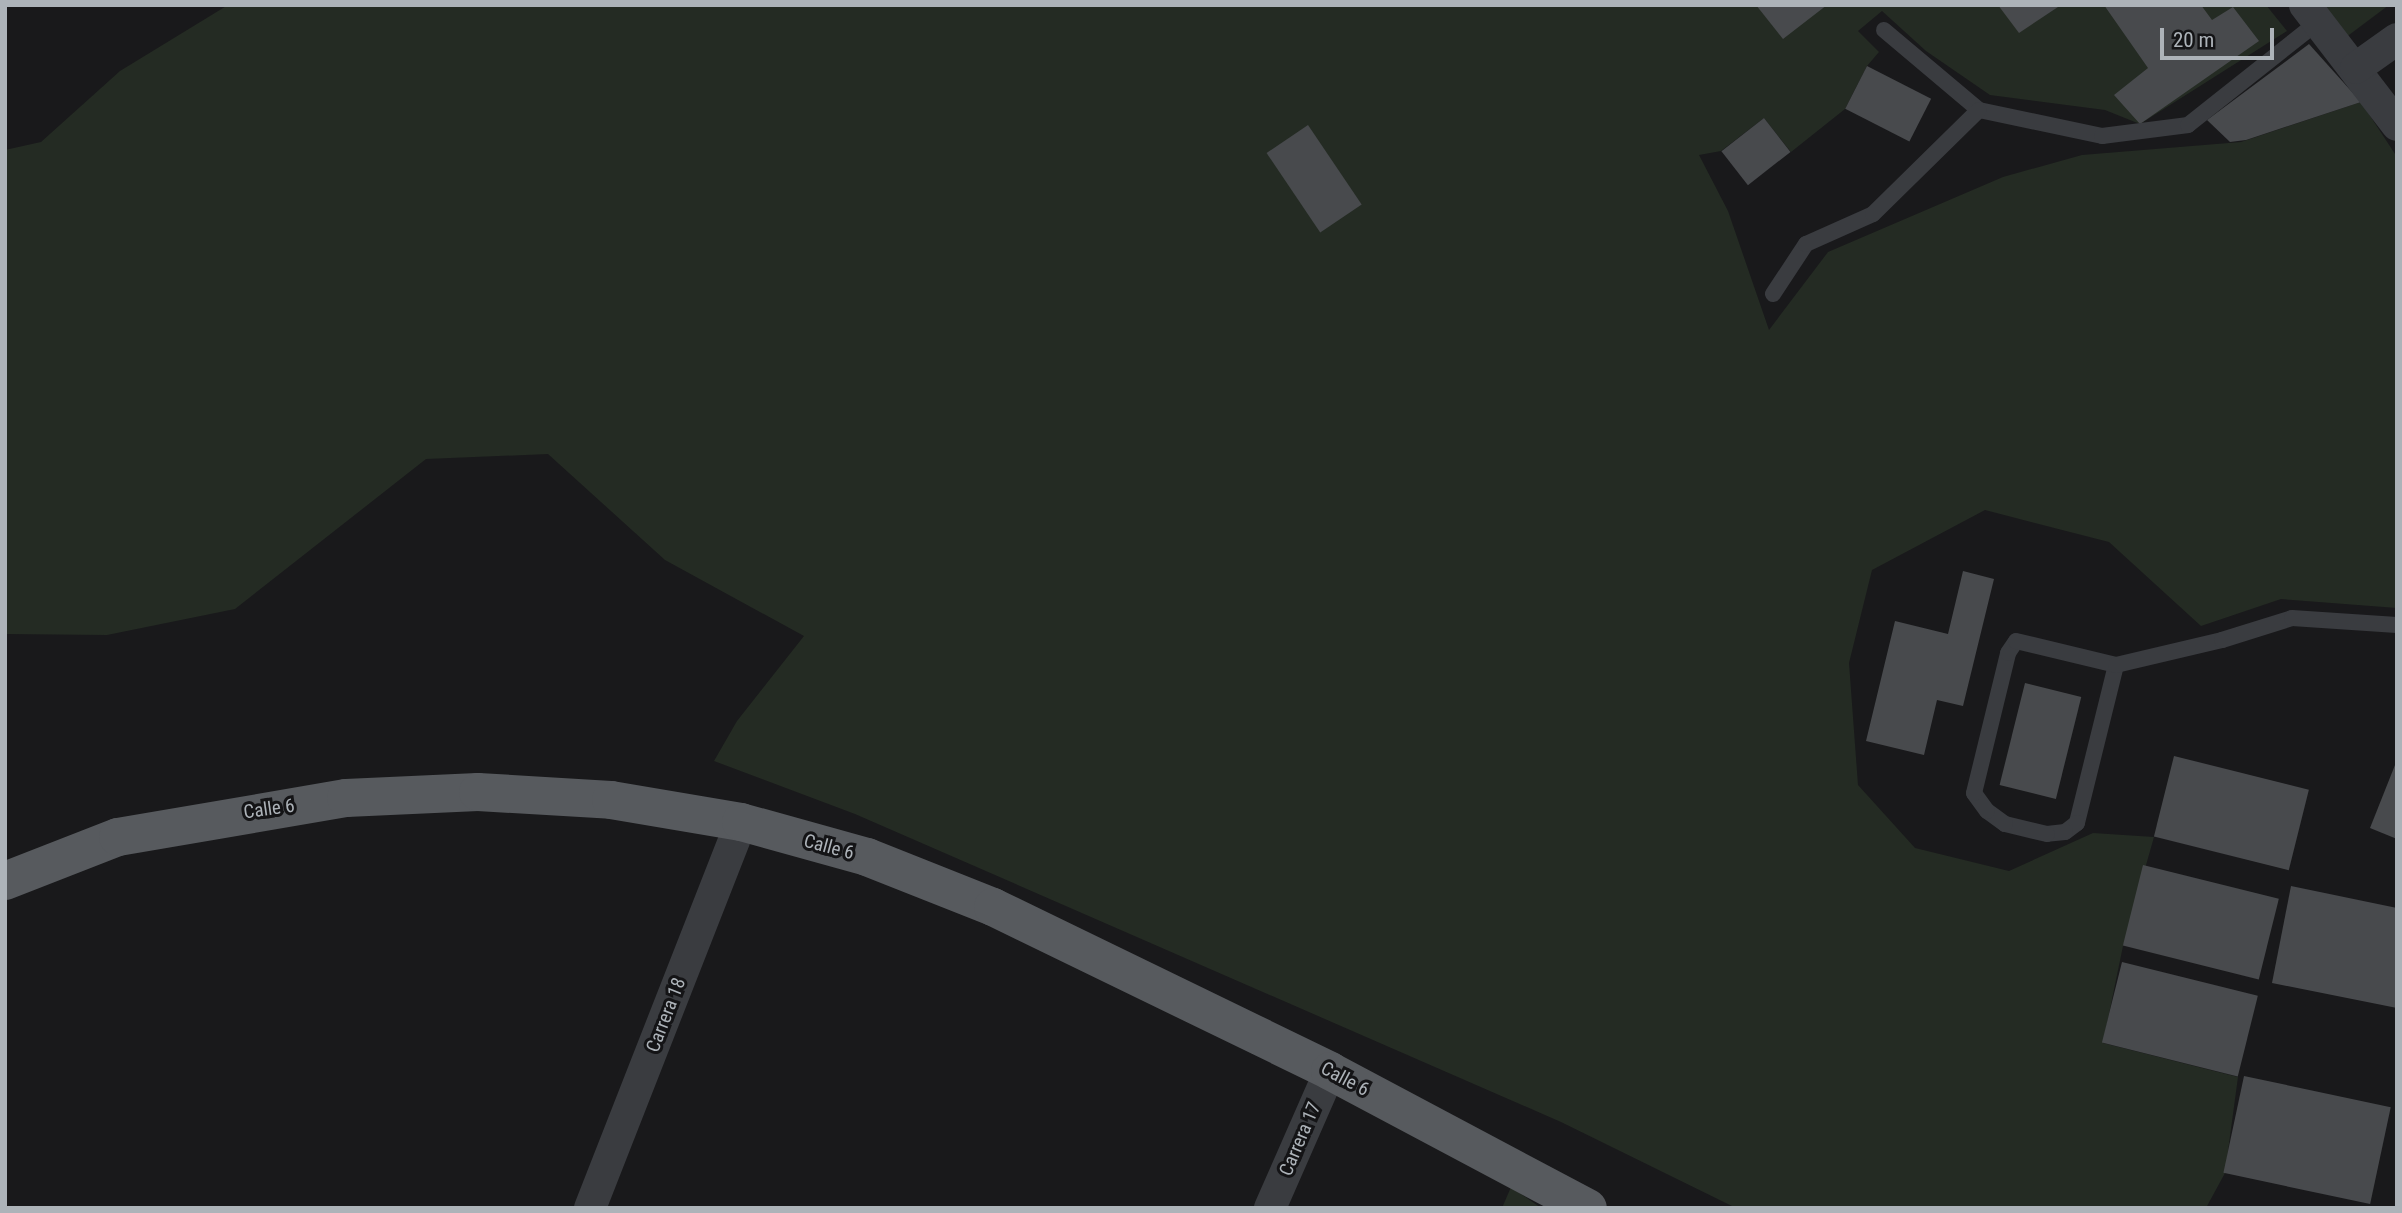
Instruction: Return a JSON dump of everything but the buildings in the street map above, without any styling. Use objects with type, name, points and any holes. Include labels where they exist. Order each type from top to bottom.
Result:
[{"type":"main road","name":"Calle 6","points":[[5,881],[118,836],[346,798],[478,792],[597,799],[741,822],[867,857],[993,907],[1330,1071],[1588,1208]]},
{"type":"street","points":[[2311,14],[2356,68],[2392,119]]},
{"type":"street","points":[[2356,68],[2397,39]]},
{"type":"street","name":"Carrera 18","points":[[590,1208],[741,822]]},
{"type":"street","name":"Carrera 17","points":[[1270,1208],[1330,1071]]},
{"type":"lane","points":[[1884,30],[1979,110],[2102,136],[2188,125],[2311,14]]},
{"type":"lane","points":[[1773,294],[1805,244],[1873,214],[1979,110]]},
{"type":"lane","points":[[2116,665],[2077,823],[2065,832],[2047,834],[2005,824],[1987,811],[1974,793],[2008,653],[2016,641],[2116,665],[2222,640],[2292,618],[2397,625]]},
{"type":"shaded area","points":[[228,5],[2266,5],[2287,31],[2140,124],[2105,110],[1990,95],[1926,51],[1882,11],[1858,31],[1879,52],[1867,66],[1845,109],[1791,152],[1764,118],[1721,151],[1699,155],[1728,211],[1769,330],[1828,252],[2003,177],[2082,155],[2241,142],[2361,102],[2397,157],[2397,608],[2281,599],[2201,626],[2109,542],[1985,510],[1872,570],[1849,663],[1858,785],[1915,848],[2009,871],[2093,833],[2154,837],[2123,946],[2103,1043],[2238,1077],[2225,1173],[2206,1208],[1736,1208],[1561,1122],[855,814],[714,761],[737,721],[804,636],[665,560],[548,454],[426,459],[235,609],[107,635],[5,634],[5,150],[41,142],[120,71]]},
{"type":"shaded area","points":[[2320,5],[2389,5],[2345,38]]},
{"type":"shaded area","points":[[1511,1187],[1541,1208],[1502,1208]]}]
